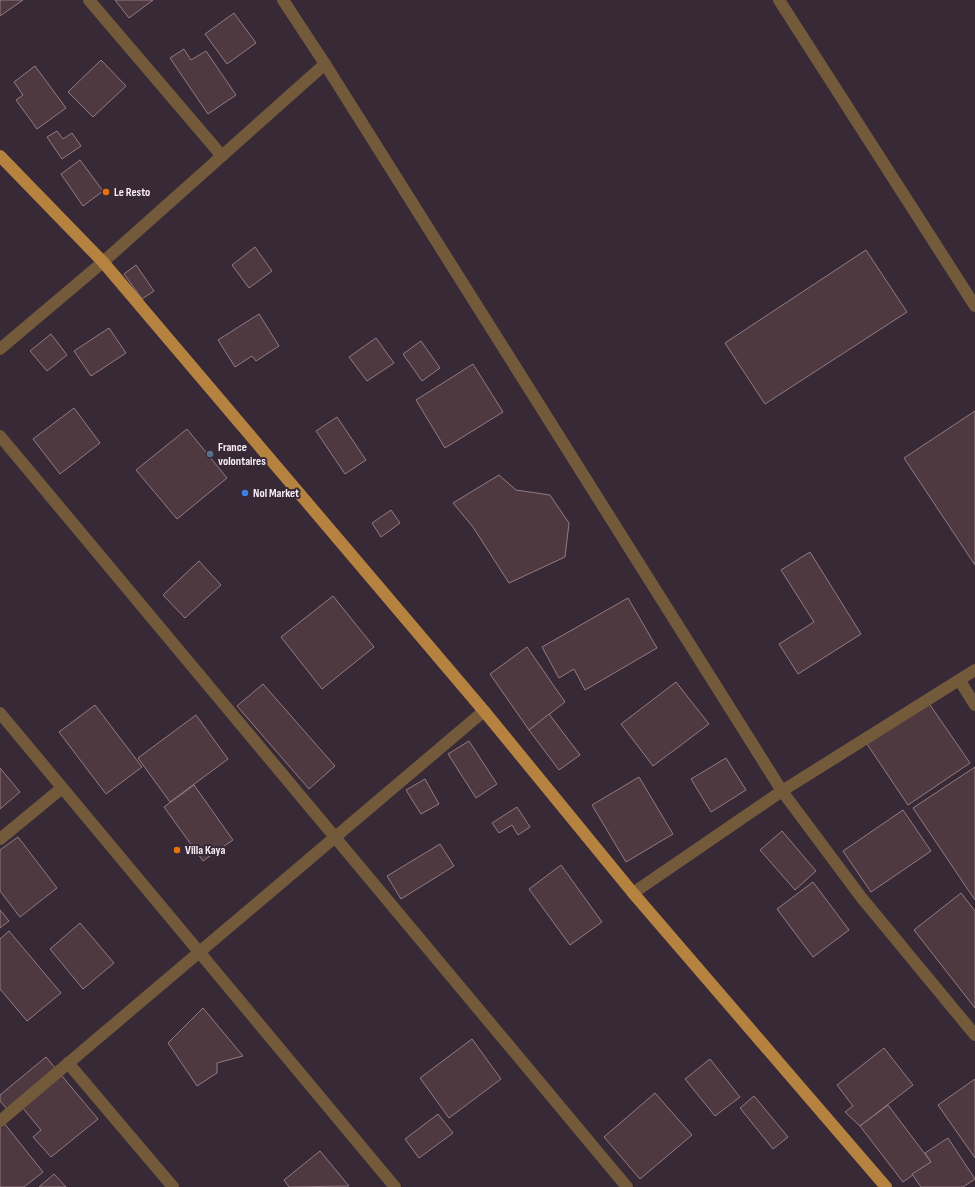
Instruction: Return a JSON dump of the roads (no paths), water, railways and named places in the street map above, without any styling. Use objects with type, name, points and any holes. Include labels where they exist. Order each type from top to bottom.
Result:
[{"type":"main road","points":[[0,156],[103,262],[484,711],[633,893],[886,1187]]},
{"type":"street","points":[[89,0],[222,156]]},
{"type":"street","points":[[284,0],[782,791],[861,897],[975,1035]]},
{"type":"street","points":[[779,0],[975,306]]},
{"type":"street","points":[[0,349],[103,262],[325,64]]},
{"type":"street","points":[[0,436],[627,1187]]},
{"type":"street","points":[[633,893],[782,791],[960,681],[975,670]]},
{"type":"street","points":[[960,681],[975,705]]},
{"type":"street","points":[[0,1121],[484,711]]},
{"type":"street","points":[[0,713],[395,1187]]},
{"type":"street","points":[[0,839],[62,788]]},
{"type":"street","points":[[68,1063],[173,1187]]},
{"type":"place","name":"Le Resto","points":[[106,192]]},
{"type":"place","name":"France volontaires","points":[[210,454]]},
{"type":"place","name":"Nol Market","points":[[245,493]]},
{"type":"place","name":"Villa Kaya","points":[[177,850]]}]
